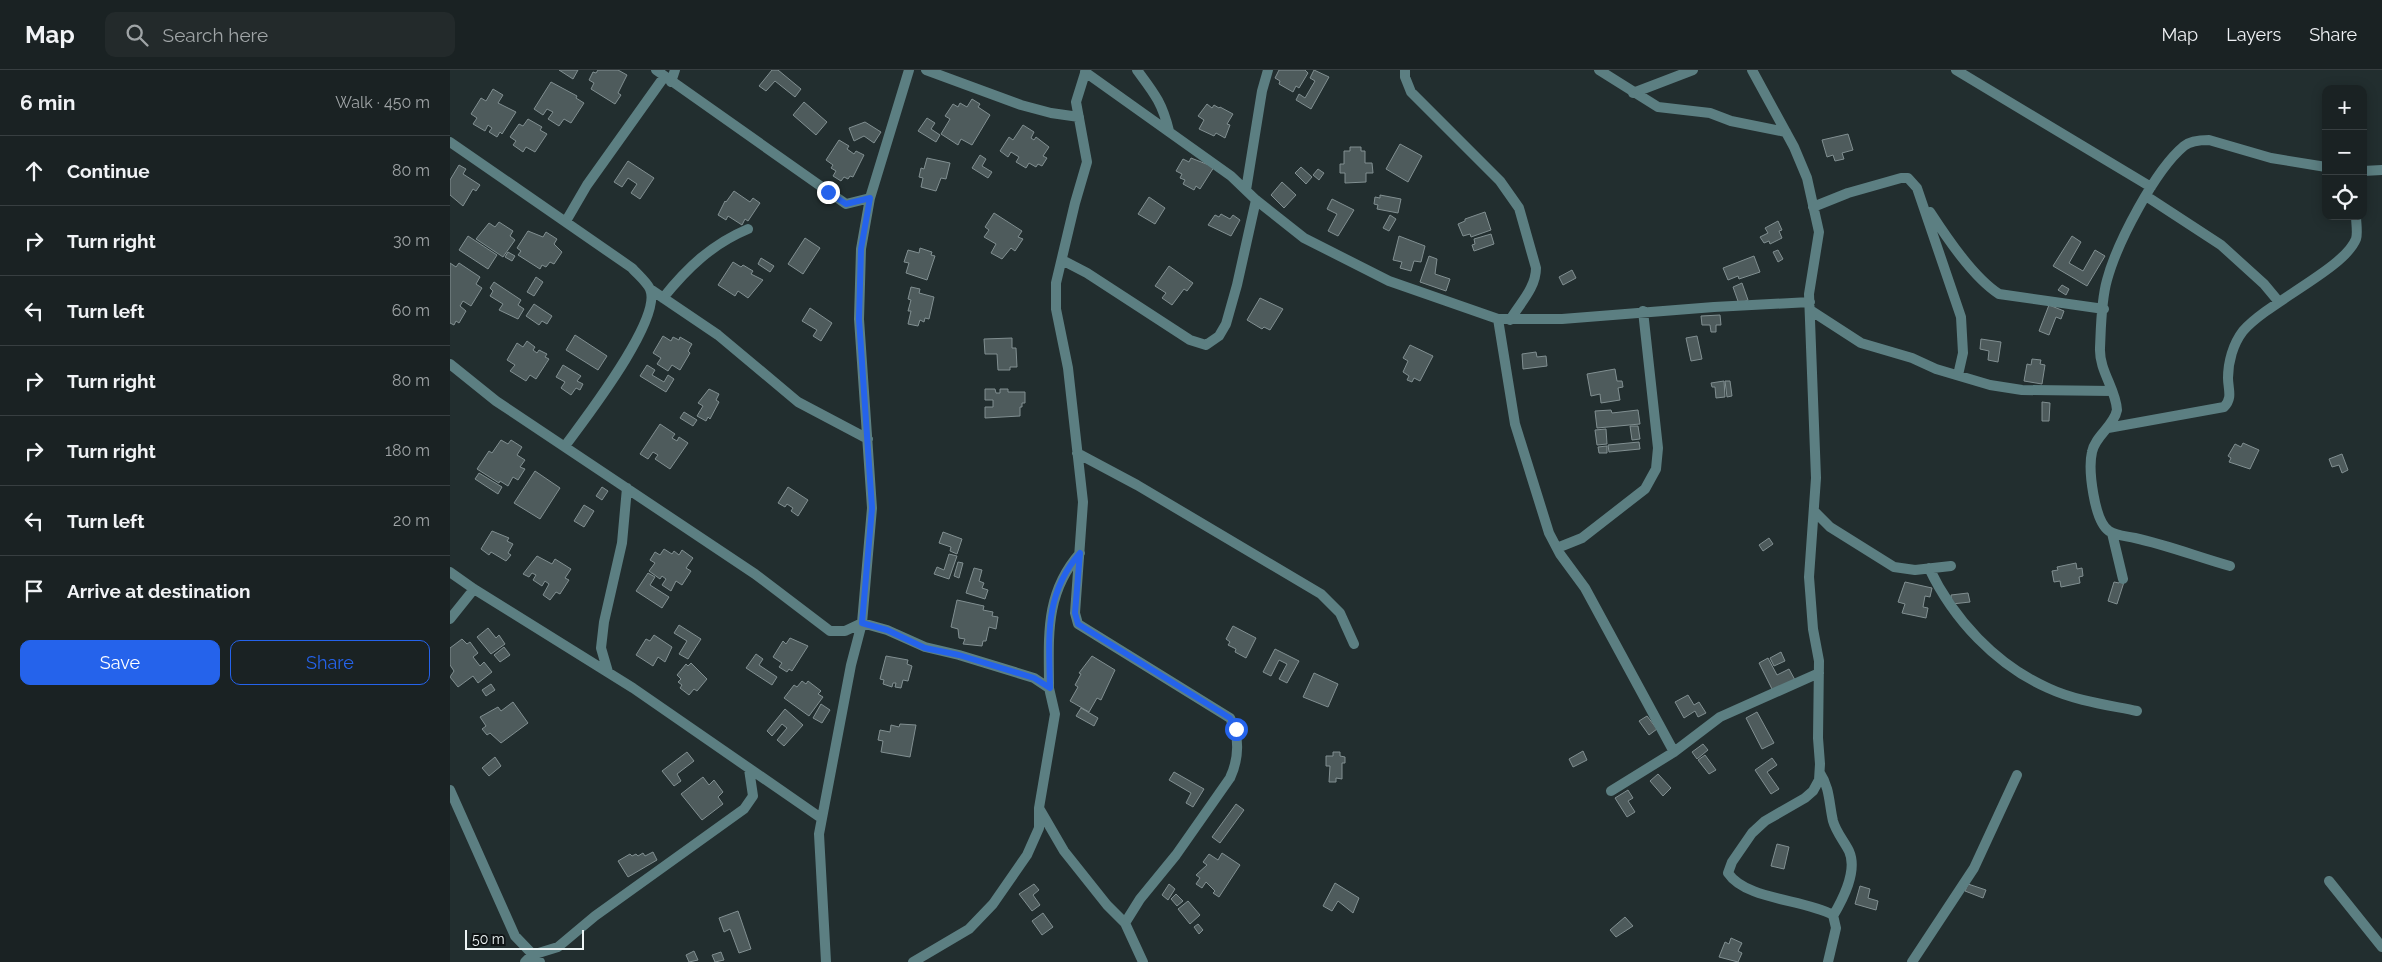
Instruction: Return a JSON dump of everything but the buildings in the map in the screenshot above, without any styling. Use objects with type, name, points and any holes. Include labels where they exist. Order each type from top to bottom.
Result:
[{"type":"street","points":[[656,70],[846,204],[870,198]]},
{"type":"street","points":[[566,221],[587,185],[676,70]]},
{"type":"street","points":[[826,962],[826,928],[821,883],[821,818],[851,665],[862,623],[872,508],[859,319],[861,249],[870,198],[909,70]]},
{"type":"street","points":[[926,70],[945,74],[1021,105],[1051,113],[1079,116]]},
{"type":"street","points":[[1137,70],[1155,92],[1164,110],[1169,131]]},
{"type":"street","points":[[1246,190],[1262,91],[1268,70]]},
{"type":"street","points":[[1405,70],[1405,77],[1411,92],[1500,181],[1518,208],[1536,268],[1536,276],[1534,284],[1510,320]]},
{"type":"street","points":[[1599,70],[1658,107],[1710,113],[1731,121],[1786,132]]},
{"type":"street","points":[[1633,93],[1693,70]]},
{"type":"street","points":[[1752,70],[1786,132],[1807,178],[1818,232],[1809,294],[1811,399],[1816,442],[1814,511],[1809,577],[1819,673],[1818,738],[1820,773],[1819,780],[1805,798],[1765,821],[1752,833],[1728,873],[1738,883],[1763,894],[1819,907],[1833,916],[1836,928],[1828,962]]},
{"type":"street","points":[[1956,70],[2148,192],[2222,245],[2264,284],[2279,302]]},
{"type":"street","points":[[1125,924],[1140,899],[1176,855],[1230,778],[1236,765],[1236,729],[1230,718],[1078,624],[1075,613],[1083,502],[1068,368],[1056,309],[1056,283],[1087,162],[1076,102],[1086,71],[1169,131],[1246,190],[1304,238],[1388,281],[1498,319],[1562,319],[1643,311],[1810,306],[1861,343],[1912,358],[1936,369],[1990,385],[2022,390],[2112,391]]},
{"type":"street","points":[[2230,566],[2112,532],[2100,520],[2090,466],[2092,449],[2116,417],[2117,410],[2102,365],[2100,350],[2107,281],[2120,248],[2148,192],[2185,145],[2200,140],[2209,140],[2271,158],[2322,166]]},
{"type":"street","points":[[450,142],[632,268],[650,289],[718,335],[798,402],[868,438]]},
{"type":"street","points":[[2367,171],[2382,170]]},
{"type":"street","points":[[1813,207],[1848,193],[1901,178],[1908,178],[1917,188],[1961,318],[1963,353],[1958,375]]},
{"type":"street","points":[[1062,260],[1087,273],[1190,340],[1206,345],[1219,336],[1226,324],[1237,285],[1256,200]]},
{"type":"street","points":[[1924,205],[1968,263],[1999,294],[2104,309]]},
{"type":"street","points":[[2108,428],[2224,407],[2230,394],[2228,379],[2232,353],[2244,330],[2279,302],[2342,258],[2356,238],[2356,220]]},
{"type":"street","points":[[663,298],[707,251],[725,238],[748,229]]},
{"type":"street","points":[[564,446],[597,402],[644,325],[651,300],[650,289]]},
{"type":"street","points":[[1557,548],[1582,538],[1633,499],[1645,489],[1656,469],[1658,448],[1643,311]]},
{"type":"street","points":[[1498,319],[1506,358],[1515,424],[1549,533],[1557,548],[1585,588],[1674,752]]},
{"type":"street","points":[[450,364],[496,401],[755,574],[830,631],[845,631],[862,623],[887,630],[925,648],[959,655],[1034,678],[1050,688]]},
{"type":"street","points":[[1077,453],[1137,485],[1321,594],[1340,613],[1354,644]]},
{"type":"street","points":[[608,672],[601,648],[604,622],[622,543],[627,488]]},
{"type":"street","points":[[1814,511],[1830,527],[1894,567],[1903,570],[1951,566]]},
{"type":"street","points":[[2112,532],[2122,579]]},
{"type":"street","points":[[913,962],[969,929],[992,904],[1027,855],[1039,828],[1040,808],[1055,714],[1050,688],[1049,640],[1054,599],[1065,570],[1080,553]]},
{"type":"street","points":[[1929,568],[1939,589],[1960,620],[1986,645],[2017,670],[2048,689],[2094,702],[2137,711]]},
{"type":"street","points":[[450,572],[474,589],[608,672],[709,739],[821,818]]},
{"type":"street","points":[[450,619],[474,589]]},
{"type":"street","points":[[1611,791],[1674,752],[1720,717],[1819,673]]},
{"type":"street","points":[[450,790],[515,936],[532,960],[558,947],[595,916],[744,809],[753,796],[749,769]]},
{"type":"street","points":[[1820,773],[1825,780],[1832,804],[1833,821],[1852,862],[1842,900],[1833,916]]},
{"type":"street","points":[[1912,962],[1974,868],[2017,775]]},
{"type":"street","points":[[1040,808],[1064,851],[1107,905],[1125,924],[1144,962]]},
{"type":"street","points":[[2329,881],[2382,947]]},
{"type":"route","points":[[828,192],[846,204],[870,198],[861,249],[859,319],[872,508],[867,548],[862,623],[887,630],[925,648],[959,655],[1034,678],[1050,688],[1049,640],[1054,599],[1065,570],[1080,553],[1075,613],[1078,624],[1230,718],[1236,729]]}]
